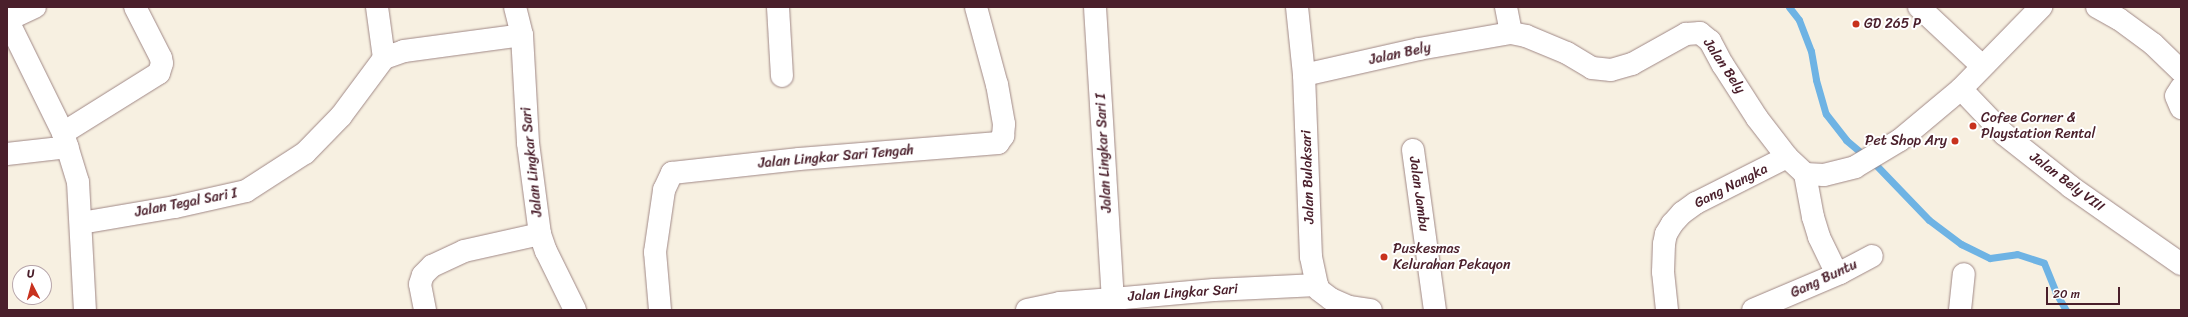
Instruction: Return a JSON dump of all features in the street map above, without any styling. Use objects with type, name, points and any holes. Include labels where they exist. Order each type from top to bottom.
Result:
[{"type":"street","points":[[35,7],[7,19],[66,140],[78,182],[85,310]]},
{"type":"street","points":[[7,154],[66,140],[155,77],[161,68],[161,58],[135,7]]},
{"type":"street","points":[[377,7],[384,58],[404,51],[522,35]]},
{"type":"street","name":"Jalan Lingkar Sari","points":[[515,7],[522,35],[528,143],[540,234],[546,251],[575,310]]},
{"type":"street","points":[[778,7],[782,76]]},
{"type":"street","name":"Jalan Lingkar Sari Tengah","points":[[660,310],[656,244],[664,190],[672,174],[799,159],[998,143],[1003,136],[1004,124],[997,85],[976,7]]},
{"type":"street","name":"Jalan Lingkar Sari I","points":[[1095,7],[1113,299]]},
{"type":"street","name":"Jalan Bulaksari","points":[[1297,7],[1304,75],[1311,257],[1317,285]]},
{"type":"street","points":[[1506,7],[1511,33]]},
{"type":"street","points":[[1919,7],[1982,66]]},
{"type":"street","points":[[1837,274],[1819,238],[1813,217],[1805,174],[1833,174],[1855,167],[1876,156],[1900,140],[1961,89],[2041,7]]},
{"type":"street","points":[[2097,7],[2119,19],[2153,44],[2181,71]]},
{"type":"street","name":"Jalan Bely","points":[[1304,75],[1419,49],[1511,33],[1526,36],[1567,53],[1592,68],[1601,70],[1621,68],[1632,64],[1686,34],[1700,33],[1710,41],[1723,65],[1757,118],[1787,157],[1805,174]]},
{"type":"street","name":"Jalan Tegal Sari I","points":[[81,222],[175,207],[246,191],[305,153],[341,116],[384,58]]},
{"type":"street","points":[[2181,88],[2176,96],[2181,108]]},
{"type":"street","name":"Jalan Bely VIII","points":[[1961,89],[2010,139],[2071,186],[2181,264]]},
{"type":"street","name":"Jalan Jambu","points":[[1413,150],[1435,310]]},
{"type":"street","name":"Gang Nangka","points":[[1666,310],[1663,272],[1664,244],[1666,234],[1672,224],[1682,213],[1696,203],[1787,157]]},
{"type":"street","points":[[425,310],[420,284],[423,275],[432,266],[464,251],[540,234]]},
{"type":"street","name":"Gang Buntu","points":[[1753,310],[1837,274],[1872,256]]},
{"type":"street","points":[[1960,310],[1964,274]]},
{"type":"street","points":[[1317,285],[1323,294],[1339,303],[1371,310]]},
{"type":"street","name":"Jalan Lingkar Sari","points":[[1027,310],[1060,303],[1214,290],[1317,285]]},
{"type":"waterway","points":[[1789,7],[1799,20],[1811,51],[1816,80],[1826,114],[1846,140],[1876,165],[1929,220],[1961,244],[1990,258],[2017,254],[2044,263],[2056,293],[2066,310]]},
{"type":"place","name":"GD 265 P","points":[[1856,24]]},
{"type":"place","name":"Cofee Corner & Playstation Rental","points":[[1973,126]]},
{"type":"place","name":"Pet Shop Ary","points":[[1955,141]]},
{"type":"place","name":"Puskesmas Kelurahan Pekayon","points":[[1384,257]]}]
